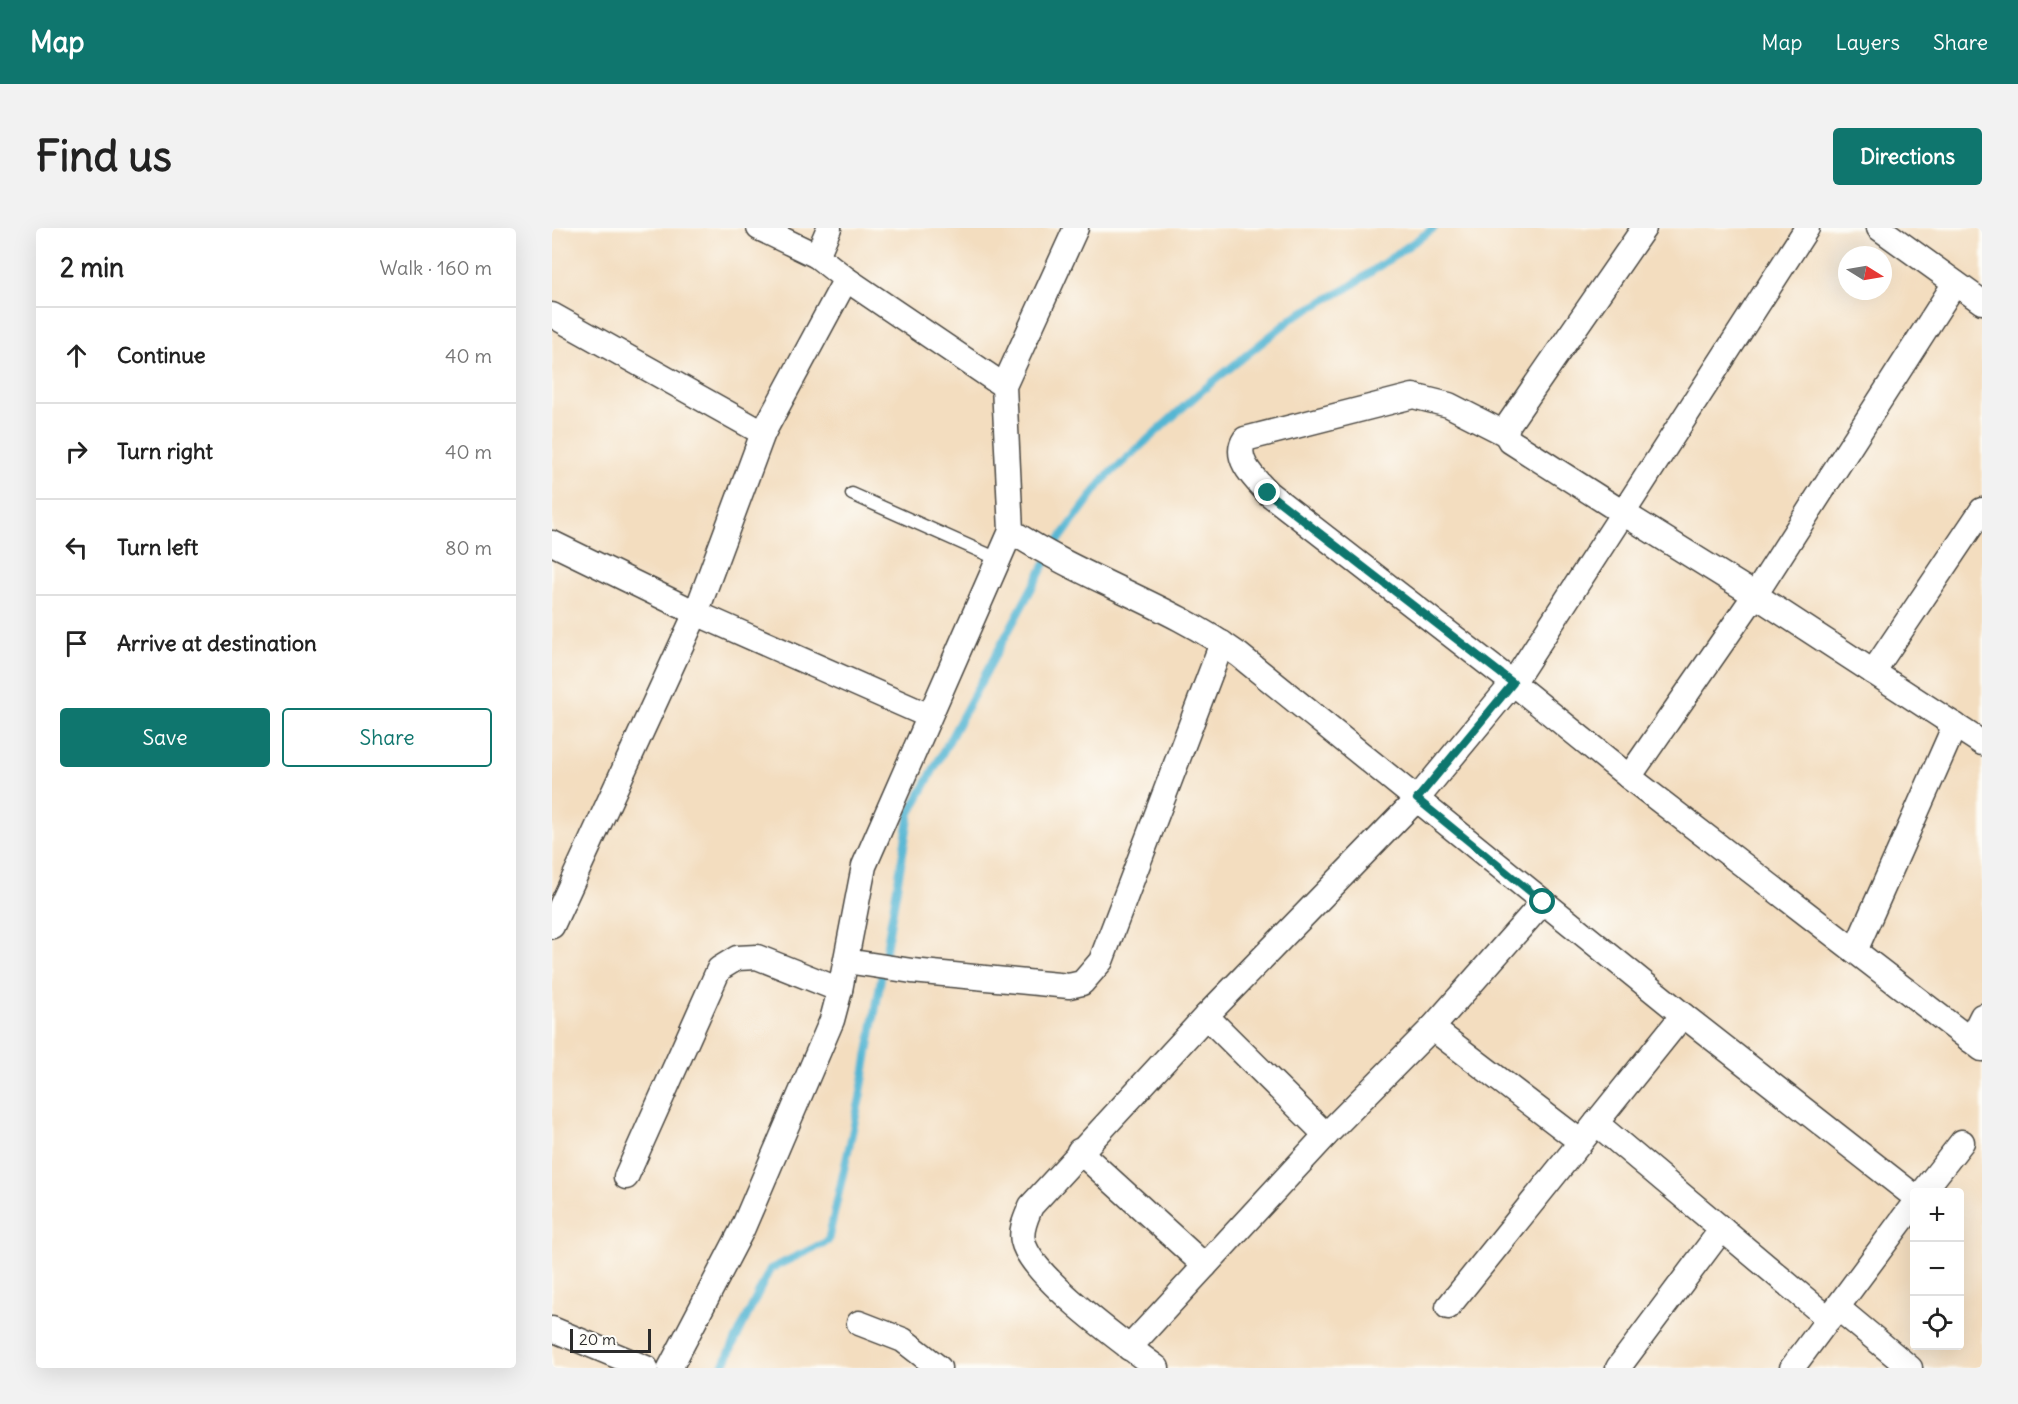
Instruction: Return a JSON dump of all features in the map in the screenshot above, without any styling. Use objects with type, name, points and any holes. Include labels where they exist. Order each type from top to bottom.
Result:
[{"type":"street","points":[[759,228],[817,256],[846,279],[1004,386]]},
{"type":"street","points":[[817,256],[829,228]]},
{"type":"street","points":[[670,1368],[759,1195],[832,1020],[864,866],[1011,531],[1004,386],[1076,228]]},
{"type":"street","points":[[1506,434],[1509,424],[1644,228]]},
{"type":"street","points":[[1157,1368],[1056,1286],[1032,1261],[1023,1241],[1024,1222],[1031,1206],[1079,1151],[1206,1016],[1417,799],[1513,683],[1807,228]]},
{"type":"street","points":[[1879,228],[1982,303]]},
{"type":"street","points":[[552,926],[696,614],[763,432],[846,279]]},
{"type":"street","points":[[1629,777],[1755,595],[1955,283]]},
{"type":"street","points":[[552,315],[763,432]]},
{"type":"street","points":[[1982,743],[1755,595],[1510,441],[1506,434],[1449,405],[1413,396],[1245,439],[1240,447],[1241,455],[1252,475],[1268,493],[1513,683],[1629,777],[1976,1044],[1982,1016]]},
{"type":"street","points":[[1873,672],[1982,510]]},
{"type":"street","points":[[1011,531],[1033,546],[1169,612],[1222,643],[1683,1016],[1910,1193]]},
{"type":"street","points":[[552,543],[696,614],[929,716]]},
{"type":"street","points":[[846,961],[872,967],[1069,986],[1082,983],[1101,961],[1222,643]]},
{"type":"street","points":[[1855,951],[1955,725]]},
{"type":"street","points":[[1130,1348],[1326,1135],[1432,1028],[1543,902]]},
{"type":"street","points":[[626,1177],[719,969],[737,958],[758,957],[840,990]]},
{"type":"street","points":[[1206,1016],[1326,1135]]},
{"type":"street","points":[[1448,1307],[1683,1016]]},
{"type":"street","points":[[1432,1028],[1581,1142]]},
{"type":"street","points":[[1596,1123],[1722,1228],[1833,1313],[1910,1368]]},
{"type":"street","points":[[1926,1188],[1962,1142]]},
{"type":"street","points":[[1079,1151],[1205,1266]]},
{"type":"street","points":[[1792,1368],[1910,1209]]},
{"type":"street","points":[[1618,1368],[1722,1228]]},
{"type":"street","points":[[859,1323],[903,1340],[939,1368]]},
{"type":"street","points":[[552,1329],[646,1368]]},
{"type":"lane","points":[[852,494],[998,560]]},
{"type":"waterway","points":[[722,1368],[770,1269],[828,1241],[860,1098],[910,813],[1054,547],[1104,479],[1199,393],[1295,316],[1348,288],[1434,228]]},
{"type":"route","points":[[1268,493],[1513,683],[1417,799],[1543,902]]}]
